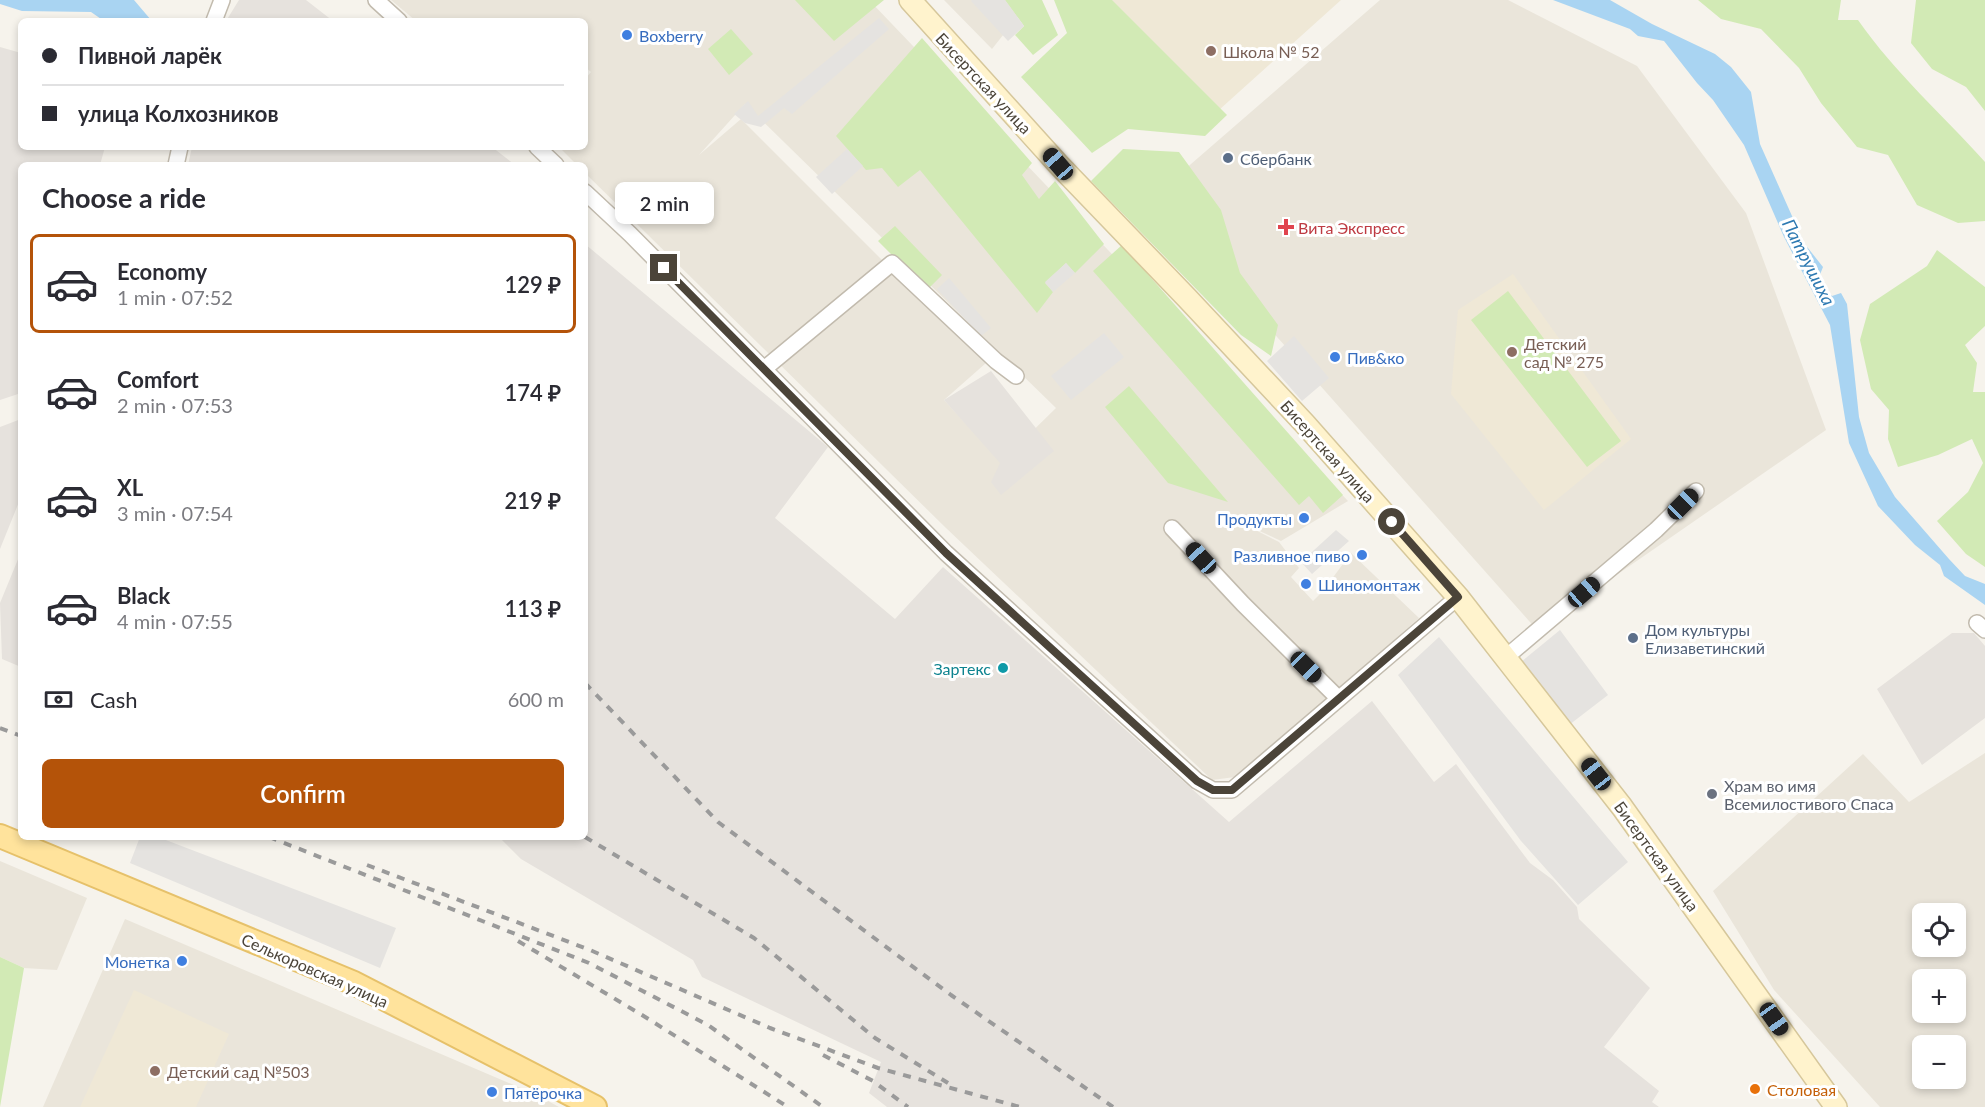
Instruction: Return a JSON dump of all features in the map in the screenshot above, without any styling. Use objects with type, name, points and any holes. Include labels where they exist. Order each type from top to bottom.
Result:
[{"type":"main road","name":"Бисертская улица","points":[[910,0],[1058,164],[1305,424],[1458,597],[1622,807],[1836,1107]]},
{"type":"main road","name":"Селькоровская улица","points":[[0,836],[354,983],[595,1107]]},
{"type":"street","points":[[215,18],[222,0]]},
{"type":"street","points":[[376,0],[396,18]]},
{"type":"street","points":[[540,150],[553,162]]},
{"type":"street","points":[[588,195],[630,234],[946,553],[1197,781],[1213,790],[1232,790],[1458,597]]},
{"type":"street","points":[[764,369],[892,263],[996,361],[1016,376]]},
{"type":"street","points":[[1505,658],[1656,530],[1696,491]]},
{"type":"street","points":[[1172,528],[1243,604],[1338,698]]},
{"type":"shaded area","points":[[239,0],[306,0],[329,18],[228,18]]},
{"type":"shaded area","points":[[391,0],[869,0],[1348,501],[1281,541],[1232,518],[1279,542],[1299,568],[1291,577],[1313,601],[1351,553],[1419,618],[1235,777],[1212,780],[946,528],[588,176],[588,162],[574,162],[562,150],[588,150],[588,76],[591,72],[588,70],[588,18],[412,18]],"holes":[[[745,104],[1056,408],[1001,462],[944,400],[986,363],[959,333],[895,273],[741,119],[699,155]]]},
{"type":"shaded area","points":[[944,0],[1031,0],[992,49]]},
{"type":"shaded area","points":[[972,0],[1005,0],[1024,26],[1008,41]]},
{"type":"shaded area","name":"Школа № 52","points":[[1089,0],[1341,0],[1219,110]]},
{"type":"shaded area","points":[[1380,0],[1508,0],[1637,66],[1746,213],[1826,430],[1537,630],[1153,197]]},
{"type":"shaded area","points":[[879,18],[889,29],[792,114],[784,108],[761,127],[745,123],[734,114],[748,101],[758,116]]},
{"type":"shaded area","points":[[0,47],[18,52],[18,150],[104,150],[101,162],[18,162],[18,394],[0,400]]},
{"type":"shaded area","points":[[847,149],[863,166],[832,194],[816,177]]},
{"type":"shaded area","points":[[191,150],[496,150],[511,162],[189,162]]},
{"type":"shaded area","points":[[588,247],[828,447],[775,518],[895,619],[943,567],[1229,822],[1372,701],[1434,782],[1456,764],[1530,863],[1553,880],[1577,907],[1579,919],[1650,988],[1604,1047],[1659,1091],[1652,1102],[1659,1107],[887,1107],[869,1093],[881,1062],[702,977],[693,960],[521,859],[502,840],[588,840]]},
{"type":"shaded area","points":[[1066,263],[1075,273],[1053,292],[1045,282]]},
{"type":"shaded area","name":"Детский сад № 275","points":[[1513,274],[1631,439],[1544,510],[1451,394],[1458,310]]},
{"type":"shaded area","points":[[949,278],[991,328],[981,336],[937,289]]},
{"type":"shaded area","points":[[1104,333],[1124,357],[1071,400],[1051,376]]},
{"type":"shaded area","points":[[1294,336],[1329,378],[1302,401],[1267,361]]},
{"type":"shaded area","points":[[991,371],[1054,451],[1001,495],[991,482],[1000,463],[944,400]]},
{"type":"shaded area","points":[[18,420],[18,504],[0,549],[0,427]]},
{"type":"shaded area","points":[[1336,530],[1349,541],[1312,574],[1301,562]]},
{"type":"shaded area","points":[[18,559],[18,666],[2,659],[0,603]]},
{"type":"shaded area","points":[[1560,630],[1608,695],[1569,725],[1521,662]]},
{"type":"shaded area","points":[[1952,633],[1974,633],[1985,646],[1985,718],[1922,765],[1877,689]]},
{"type":"shaded area","points":[[1439,637],[1628,862],[1578,905],[1521,841],[1398,675]]},
{"type":"shaded area","points":[[1985,753],[1985,1107],[1880,1107],[1774,990],[1713,891],[1863,754],[1909,802]]},
{"type":"shaded area","points":[[139,840],[166,840],[396,928],[380,968],[130,863]]},
{"type":"shaded area","points":[[0,861],[87,898],[57,970],[24,968],[0,957]]},
{"type":"shaded area","points":[[125,919],[537,1095],[559,1107],[43,1107]]},
{"type":"shaded area","name":"Детский сад №503","points":[[134,990],[229,1034],[196,1107],[80,1107]]},
{"type":"green space","points":[[795,0],[884,0],[834,41]]},
{"type":"green space","points":[[1005,0],[1042,0],[1058,35],[1033,55],[1015,35],[1024,26]]},
{"type":"green space","points":[[1054,0],[1112,0],[1227,115],[1205,136],[1128,129],[1092,153],[1021,77],[1067,33]]},
{"type":"green space","points":[[1698,0],[1841,0],[1838,20],[1858,20],[1903,76],[1985,162],[1985,221],[1958,223],[1917,205],[1888,155],[1857,147],[1821,103],[1799,68],[1761,29],[1721,19]]},
{"type":"green space","points":[[1916,0],[1985,0],[1985,111],[1966,87],[1932,69],[1911,43]]},
{"type":"green space","points":[[731,29],[753,54],[729,75],[708,49]]},
{"type":"green space","points":[[922,38],[1032,163],[1022,175],[1039,199],[1055,181],[1104,244],[1075,273],[1066,263],[1045,283],[1053,292],[1037,313],[920,170],[898,187],[882,168],[866,170],[836,136]]},
{"type":"green space","points":[[1123,149],[1179,152],[1221,210],[1240,273],[1278,325],[1271,356],[1241,335],[1091,181]]},
{"type":"green space","points":[[895,226],[942,275],[927,290],[878,241]]},
{"type":"green space","points":[[1122,245],[1343,495],[1323,513],[1309,496],[1299,505],[1093,271]]},
{"type":"green space","points":[[1937,250],[1985,287],[1985,326],[1965,345],[1977,363],[1973,392],[1985,392],[1985,567],[1966,554],[1937,521],[1968,492],[1983,463],[1972,439],[1938,455],[1898,467],[1888,439],[1889,410],[1871,389],[1860,340],[1870,304],[1927,266]]},
{"type":"green space","points":[[1508,291],[1621,441],[1587,467],[1471,320]]},
{"type":"green space","points":[[1129,386],[1228,502],[1168,483],[1105,407]]},
{"type":"green space","points":[[0,957],[24,968],[0,1107]]},
{"type":"water","points":[[0,0],[134,0],[149,18],[100,18],[91,12],[22,11],[0,4]]},
{"type":"water","name":"Патрушиха","points":[[1553,0],[1610,0],[1652,24],[1715,54],[1731,67],[1751,92],[1760,144],[1804,243],[1823,267],[1819,277],[1825,289],[1832,296],[1841,293],[1847,304],[1859,417],[1869,453],[1895,497],[1949,559],[1965,576],[1985,584],[1985,605],[1944,576],[1940,565],[1915,545],[1878,506],[1849,443],[1830,325],[1784,237],[1744,145],[1713,100],[1664,41],[1638,36],[1630,29]]},
{"type":"railway","points":[[588,686],[718,822],[951,995],[1113,1107]]},
{"type":"railway","points":[[0,728],[18,735]]},
{"type":"railway","points":[[588,839],[754,938],[875,1038],[948,1083]]},
{"type":"railway","points":[[277,840],[589,963],[708,1025],[823,1107]]},
{"type":"railway","points":[[367,865],[590,950],[770,1028],[878,1068],[1020,1107]]},
{"type":"railway","points":[[518,941],[642,1015],[788,1107]]},
{"type":"railway","points":[[823,1055],[873,1081],[908,1107]]},
{"type":"place","name":"Boxberry","points":[[627,35]]},
{"type":"place","name":"Школа № 52","points":[[1211,51]]},
{"type":"place","name":"Сбербанк","points":[[1228,158]]},
{"type":"place","name":"Вита Экспресс","points":[[1286,227]]},
{"type":"place","name":"Детский сад № 275","points":[[1512,352]]},
{"type":"place","name":"Пив&ко","points":[[1335,357]]},
{"type":"place","name":"Продукты","points":[[1304,518]]},
{"type":"place","name":"Разливное пиво","points":[[1362,555]]},
{"type":"place","name":"Шиномонтаж","points":[[1306,584]]},
{"type":"place","name":"Дом культуры Елизаветинский","points":[[1633,638]]},
{"type":"place","name":"Зартекс","points":[[1003,668]]},
{"type":"place","name":"Храм во имя Всемилостивого Спаса","points":[[1712,794]]},
{"type":"place","name":"Монетка","points":[[182,961]]},
{"type":"place","name":"Детский сад №503","points":[[155,1071]]},
{"type":"place","name":"Столовая","points":[[1755,1089]]},
{"type":"place","name":"Пятёрочка","points":[[492,1092]]},
{"type":"route","points":[[664,268],[946,553],[1197,781],[1213,790],[1232,790],[1458,597],[1392,522]]}]
